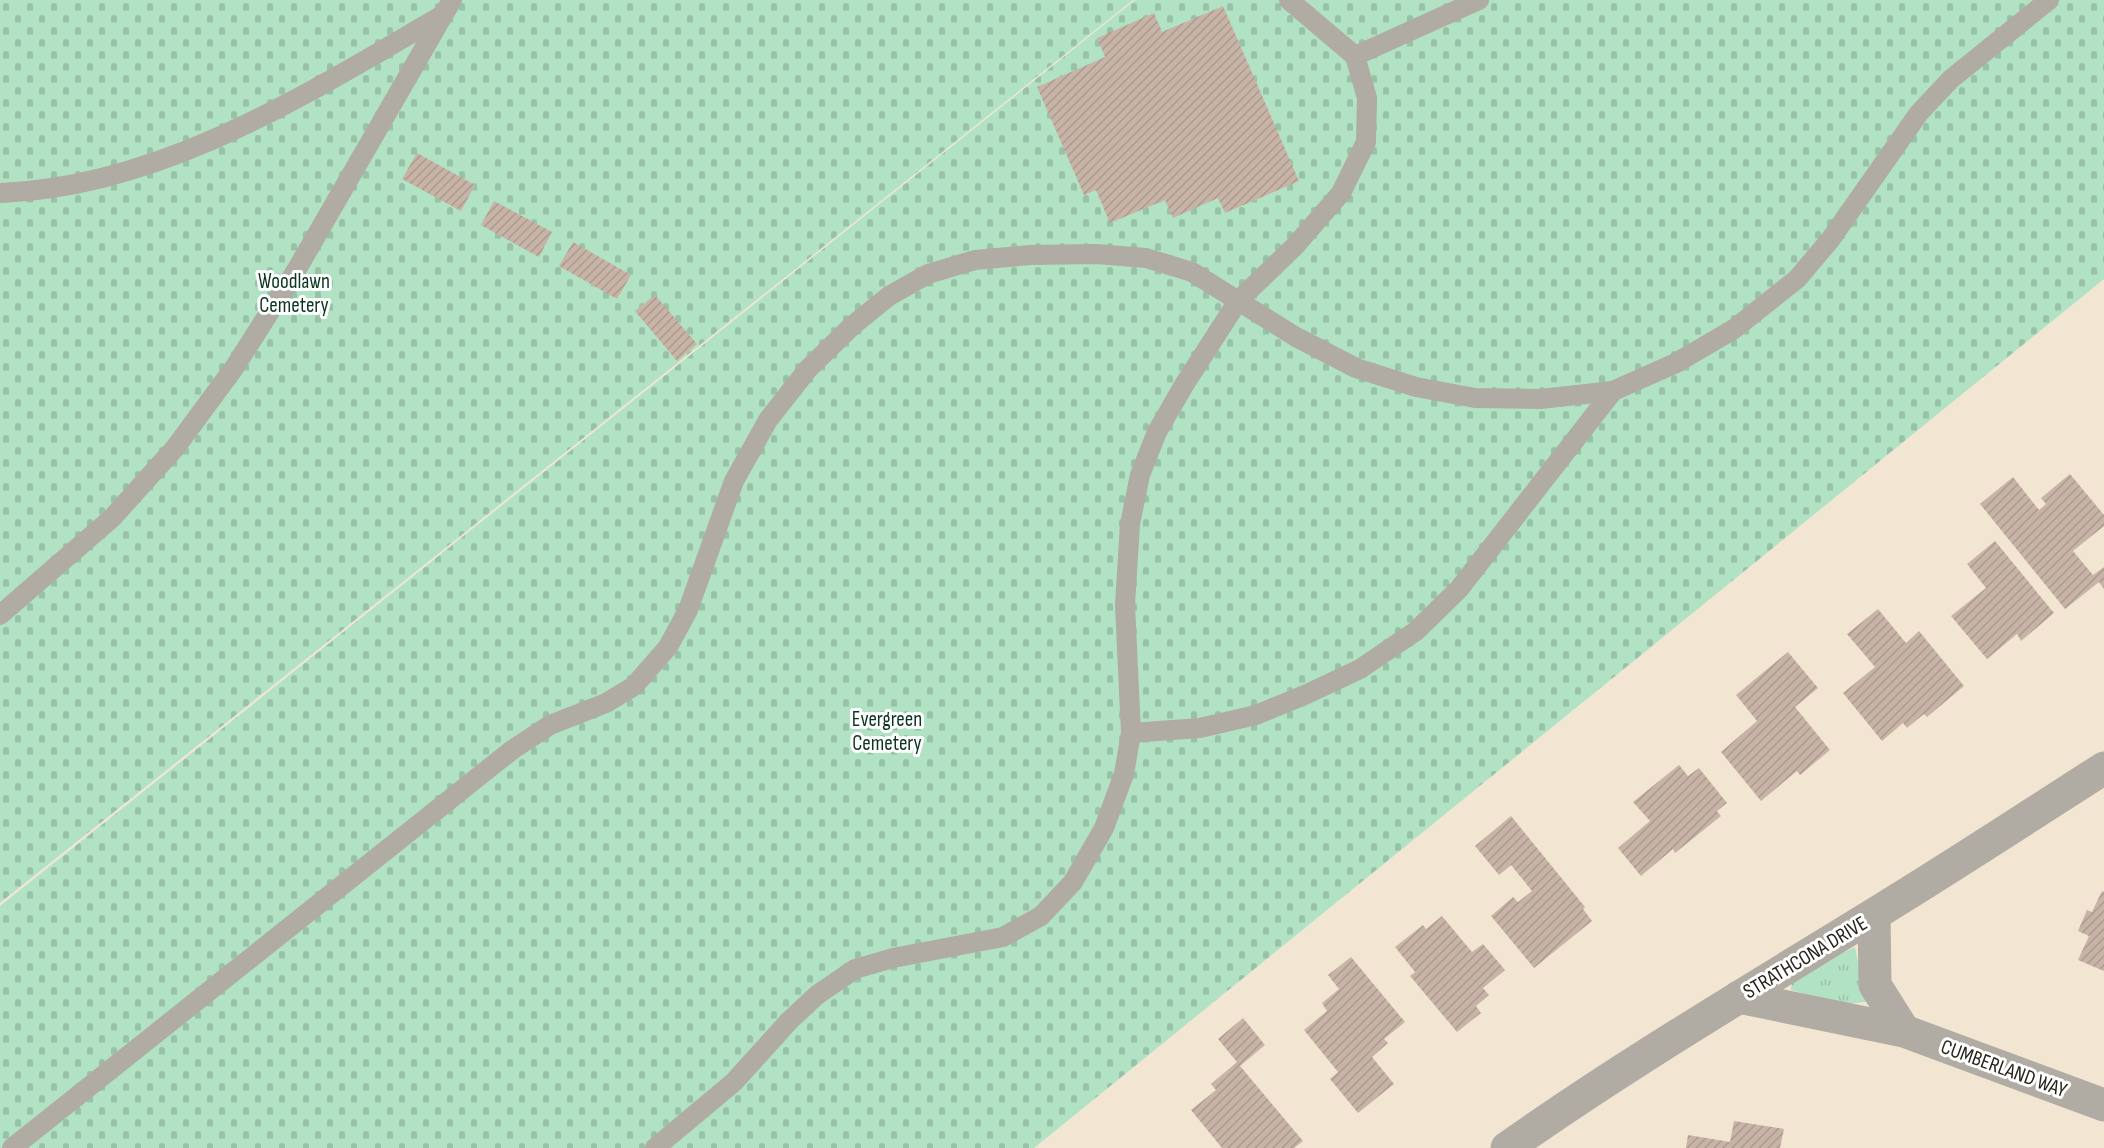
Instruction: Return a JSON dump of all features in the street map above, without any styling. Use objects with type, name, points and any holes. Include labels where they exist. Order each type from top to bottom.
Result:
[{"type":"street","name":"STRATHCONA DRIVE","points":[[1507,1148],[1562,1109],[1874,915],[2104,768]]},
{"type":"street","points":[[1874,915],[1875,986],[1904,1031]]},
{"type":"street","name":"CUMBERLAND WAY","points":[[1739,997],[1904,1031],[2104,1105]]},
{"type":"lane","points":[[655,1148],[734,1082],[789,1021],[818,995],[855,969],[893,958],[1003,937],[1041,916],[1073,882],[1104,828],[1124,774],[1131,733],[1125,605],[1130,524],[1140,475],[1157,432],[1238,301],[1296,246],[1341,193],[1366,142],[1367,98],[1355,56],[1289,0]]},
{"type":"lane","points":[[1355,56],[1479,0]]},
{"type":"lane","points":[[12,1148],[512,750],[550,725],[606,703],[634,686],[668,647],[688,609],[734,482],[768,420],[808,369],[852,326],[889,296],[928,274],[975,260],[1030,255],[1096,254],[1146,258],[1192,272],[1296,338],[1356,368],[1416,387],[1474,398],[1540,399],[1613,391],[1676,363],[1734,330],[1797,279],[1830,240],[1919,113],[1951,79],[2049,0]]},
{"type":"lane","points":[[0,193],[89,182],[175,156],[298,99],[446,8]]},
{"type":"lane","points":[[0,615],[112,518],[175,448],[234,368],[297,269],[446,8]]},
{"type":"lane","points":[[1131,733],[1200,728],[1257,715],[1360,669],[1416,631],[1459,589],[1613,391]]},
{"type":"green space","name":"Woodlawn Cemetery","points":[[0,0],[1133,0],[0,903]]},
{"type":"green space","name":"Evergreen Cemetery","points":[[1135,0],[2104,0],[2104,279],[1034,1148],[0,1148],[0,906]]},
{"type":"green space","points":[[1855,947],[1866,1002],[1844,1004],[1791,990],[1792,978]]},
{"type":"building","points":[[1223,6],[1299,181],[1225,213],[1218,198],[1173,218],[1165,200],[1110,223],[1096,190],[1084,195],[1037,87],[1105,57],[1097,38],[1154,13],[1162,32]]},
{"type":"building","points":[[417,153],[475,185],[461,211],[402,179]]},
{"type":"building","points":[[494,201],[552,232],[539,257],[481,225]]},
{"type":"building","points":[[573,242],[631,275],[617,299],[559,266]]},
{"type":"building","points":[[655,295],[697,344],[677,361],[635,311]]},
{"type":"building","points":[[2070,474],[2104,515],[2104,526],[2073,551],[2093,575],[2104,567],[2104,589],[2099,582],[2065,609],[1980,504],[2013,477],[2039,510],[2046,504],[2041,498]]},
{"type":"building","points":[[1995,541],[2054,613],[2021,641],[2017,634],[1987,659],[1951,616],[1986,588],[1967,564]]},
{"type":"building","points":[[1878,609],[1906,643],[1919,631],[1964,686],[1927,717],[1924,714],[1907,728],[1903,723],[1882,741],[1843,693],[1875,667],[1847,634]]},
{"type":"building","points":[[1788,652],[1818,688],[1795,707],[1830,750],[1800,775],[1797,771],[1761,801],[1721,752],[1757,721],[1736,695]]},
{"type":"building","points":[[1679,765],[1688,776],[1699,768],[1727,803],[1717,811],[1721,816],[1675,853],[1673,849],[1641,876],[1618,848],[1650,821],[1633,802]]},
{"type":"building","points":[[1511,816],[1585,907],[1583,909],[1592,921],[1534,968],[1491,916],[1513,897],[1518,902],[1532,891],[1511,865],[1499,875],[1475,846]]},
{"type":"building","points":[[2102,891],[2104,892],[2104,971],[2078,960],[2089,936],[2078,931],[2087,910],[2092,912]]},
{"type":"building","points":[[1442,916],[1472,952],[1483,944],[1505,970],[1483,988],[1489,995],[1476,1006],[1481,1013],[1457,1032],[1410,976],[1415,972],[1395,947],[1423,925],[1426,929]]},
{"type":"building","points":[[1351,957],[1405,1022],[1384,1039],[1388,1043],[1372,1057],[1394,1084],[1358,1113],[1330,1079],[1338,1072],[1304,1030],[1327,1011],[1322,1003],[1339,989],[1328,975]]},
{"type":"building","points":[[1243,1018],[1265,1045],[1240,1066],[1303,1141],[1294,1148],[1222,1148],[1191,1110],[1216,1090],[1211,1084],[1237,1062],[1218,1039]]},
{"type":"building","points":[[1734,1121],[1784,1129],[1780,1148],[1686,1148],[1688,1135],[1730,1142]]}]
